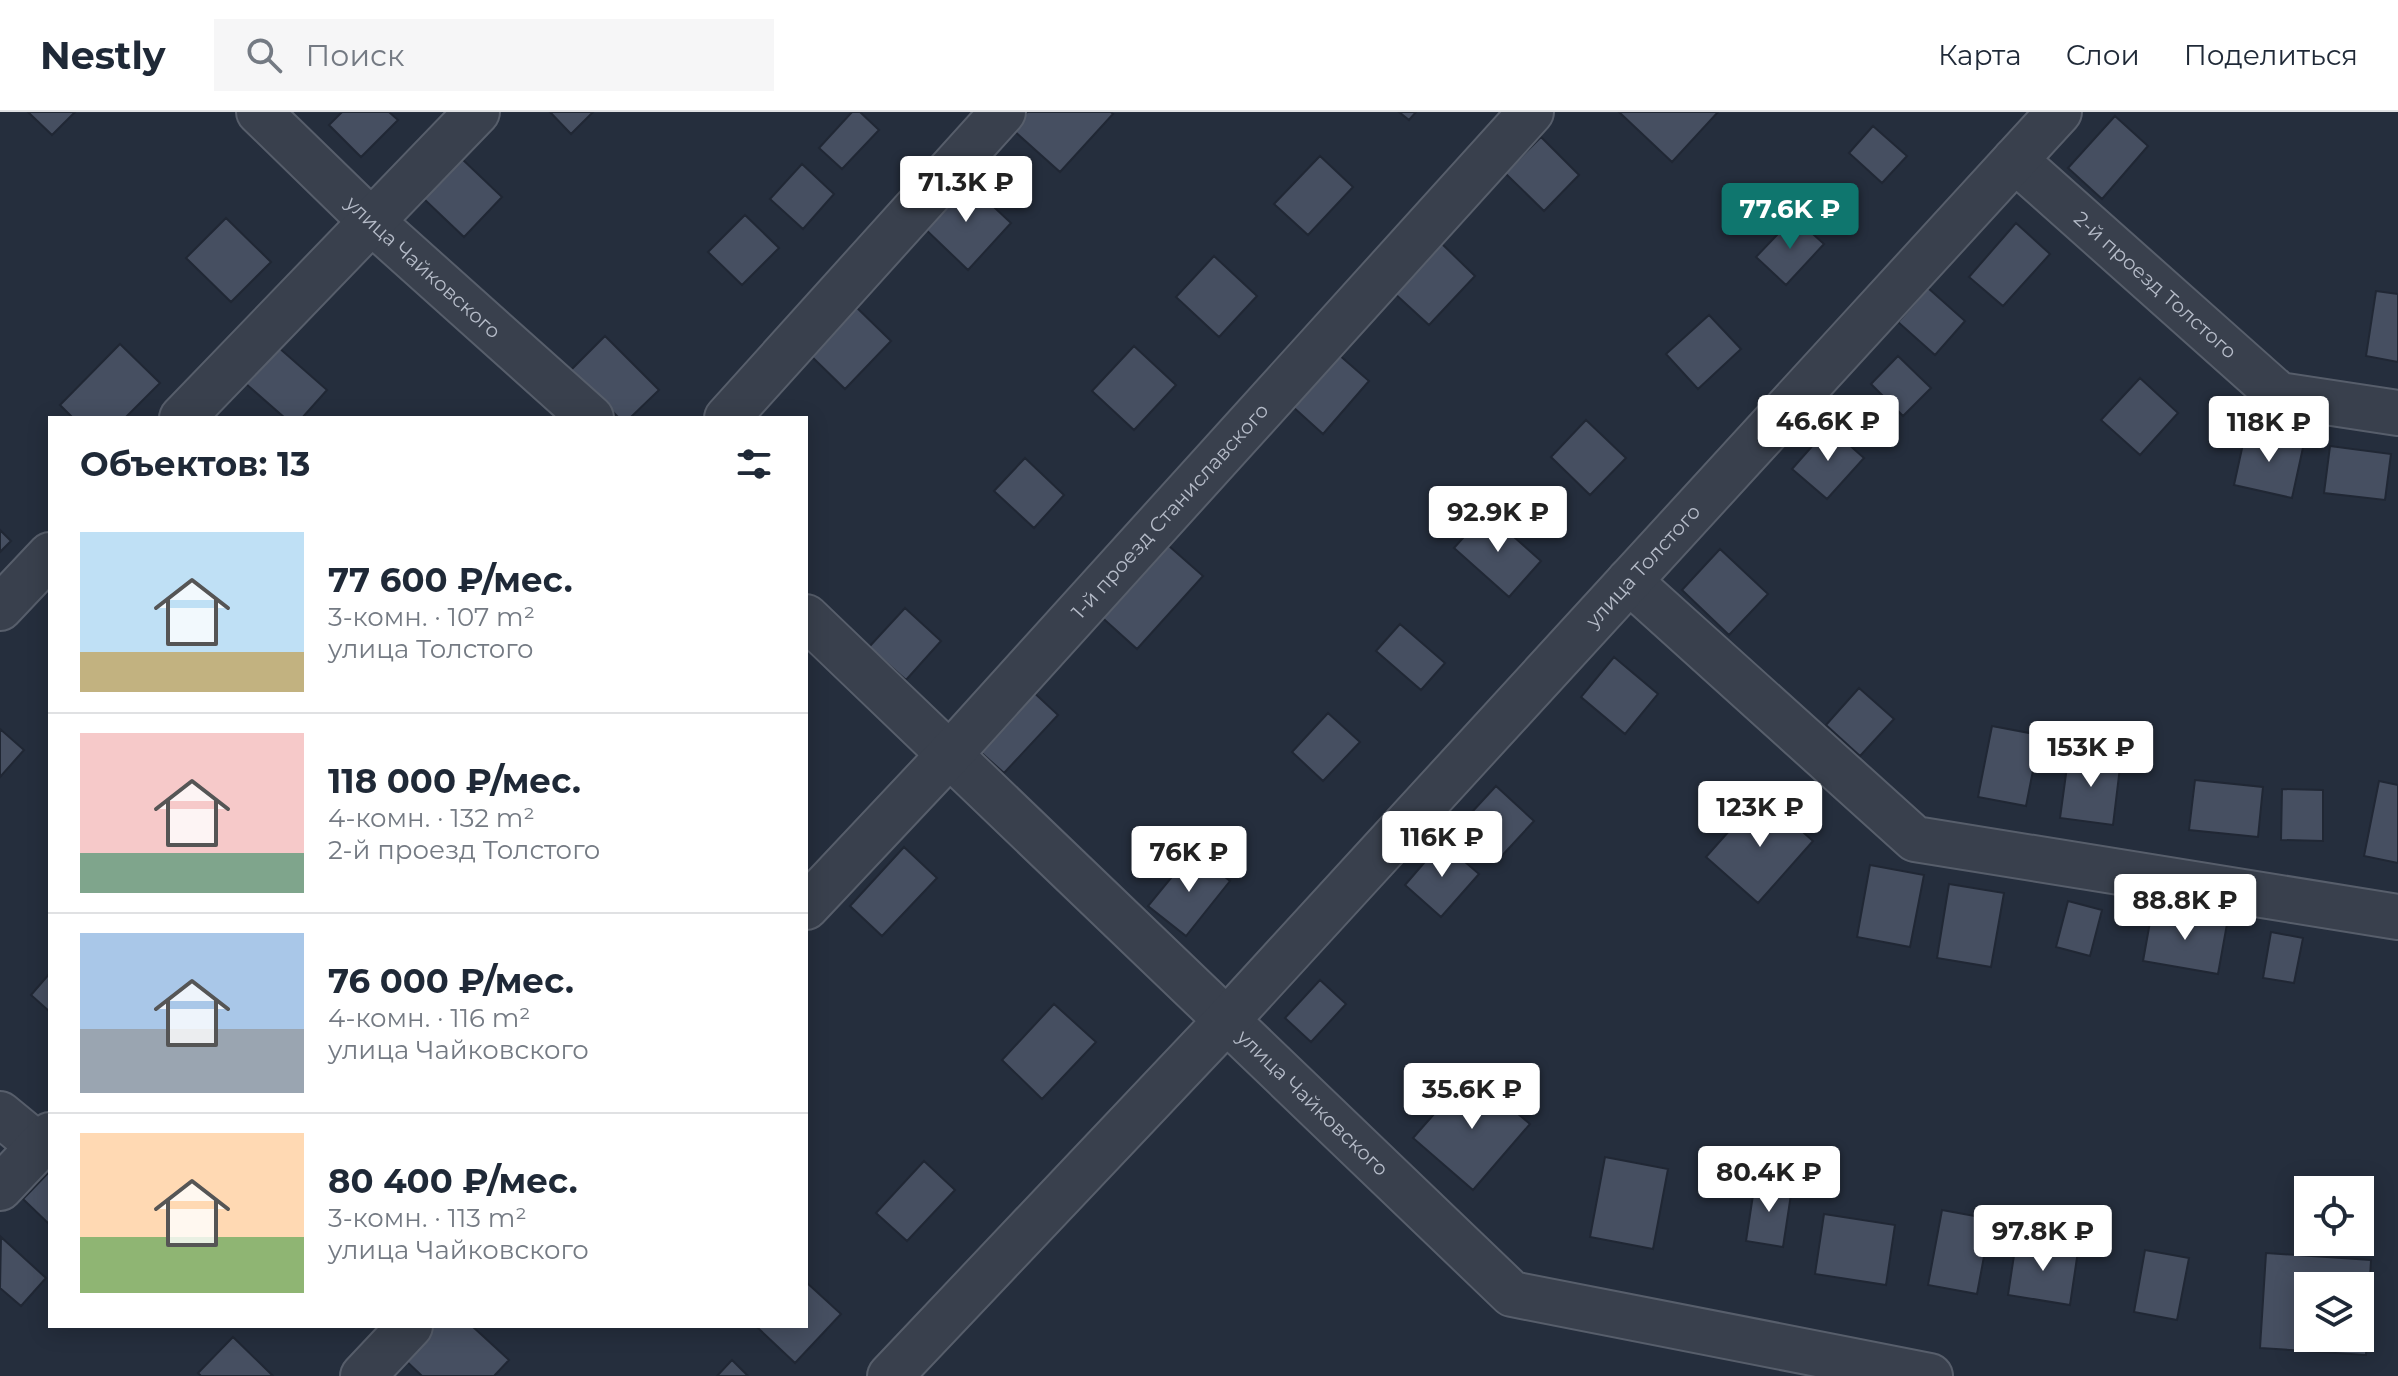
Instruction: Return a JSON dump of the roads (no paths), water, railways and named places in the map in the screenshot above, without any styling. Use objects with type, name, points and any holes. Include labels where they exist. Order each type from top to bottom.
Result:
[{"type":"street","name":"улица Чайковского","points":[[259,112],[371,221],[589,416]]},
{"type":"street","points":[[184,416],[477,112]]},
{"type":"street","points":[[729,416],[1003,112]]},
{"type":"street","name":"1-й проезд Станиславского","points":[[808,905],[950,754],[1531,112]]},
{"type":"street","name":"улица Толстого","points":[[890,1376],[1227,1020],[2059,112]]},
{"type":"street","name":"2-й проезд Толстого","points":[[2015,160],[2279,395],[2398,413]]},
{"type":"street","points":[[0,608],[48,557]]},
{"type":"street","points":[[1629,581],[1915,839],[2398,917]]},
{"type":"street","name":"улица Чайковского","points":[[808,619],[1512,1294],[1930,1376]]},
{"type":"street","points":[[0,1114],[45,1140],[0,1188]]},
{"type":"street","points":[[363,1376],[408,1328]]}]
